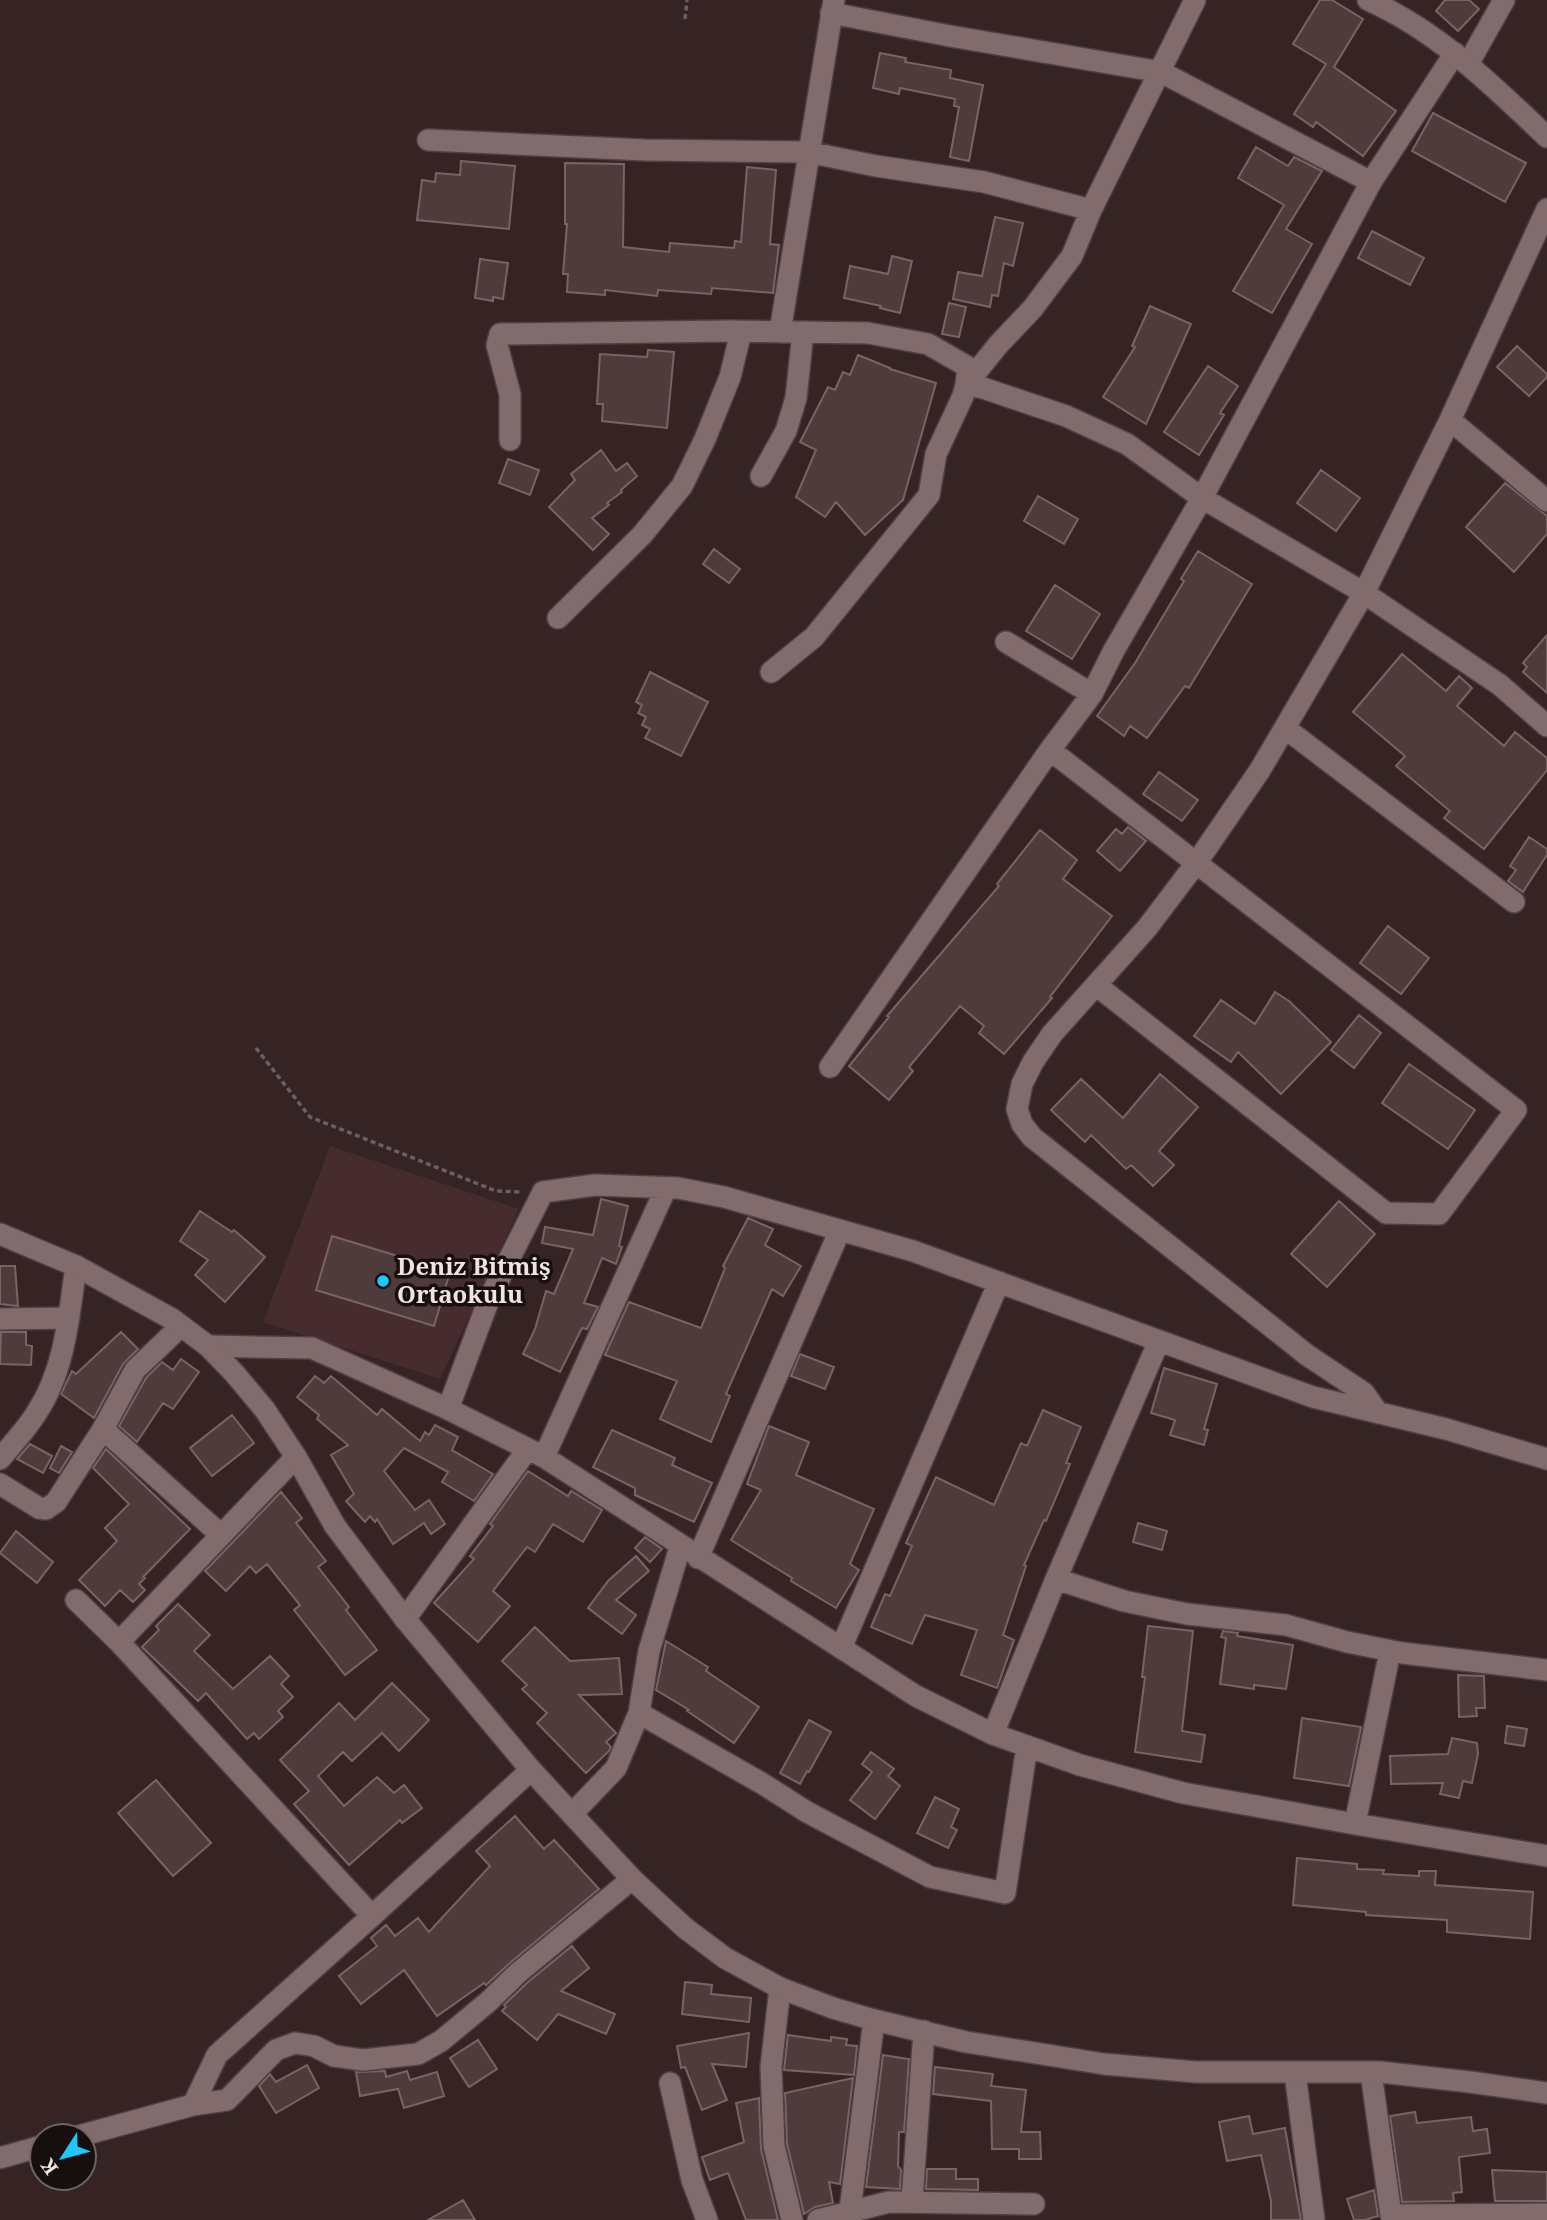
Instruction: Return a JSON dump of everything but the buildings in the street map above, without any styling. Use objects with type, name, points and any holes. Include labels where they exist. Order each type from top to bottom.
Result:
[{"type":"street","points":[[966,385],[998,345],[1033,308],[1072,256],[1091,210],[1195,0]]},
{"type":"street","points":[[1368,0],[1395,12],[1462,58],[1547,137]]},
{"type":"street","points":[[830,1067],[1050,750],[1092,694],[1113,652],[1202,498],[1371,182],[1504,0]]},
{"type":"street","points":[[780,332],[833,7],[950,36],[1161,72],[1371,182]]},
{"type":"street","points":[[428,140],[645,150],[808,152],[876,166],[984,182],[1091,210]]},
{"type":"street","points":[[1378,1413],[1364,1393],[1307,1355],[1032,1137],[1022,1124],[1017,1109],[1022,1084],[1052,1034],[1147,928],[1260,771],[1364,593],[1450,420],[1547,209]]},
{"type":"street","points":[[558,618],[635,542],[682,486],[705,439],[730,377],[741,331]]},
{"type":"street","points":[[510,440],[510,394],[497,345],[500,334],[741,331],[868,333],[928,344],[968,367],[963,396],[936,454],[929,495],[814,637],[771,672]]},
{"type":"street","points":[[761,476],[786,431],[796,398],[803,332]]},
{"type":"street","points":[[966,385],[1066,416],[1127,444],[1202,498],[1364,593],[1500,685],[1547,726]]},
{"type":"street","points":[[1450,420],[1547,501]]},
{"type":"street","points":[[1006,642],[1092,694]]},
{"type":"street","points":[[1285,727],[1514,902]]},
{"type":"street","points":[[1050,750],[1517,1110],[1439,1214],[1387,1213],[1096,985]]},
{"type":"street","points":[[448,1409],[489,1299],[543,1192],[595,1185],[678,1188],[724,1197],[913,1251],[1313,1397],[1446,1429],[1547,1459]]},
{"type":"street","points":[[405,1619],[535,1454],[666,1188]]},
{"type":"street","points":[[572,1814],[616,1768],[639,1713],[649,1651],[689,1552],[840,1230]]},
{"type":"street","points":[[0,1234],[76,1266],[172,1319],[208,1346],[265,1410],[296,1457],[335,1526],[405,1619],[531,1770],[632,1880],[685,1928],[726,1958],[780,1988],[874,2020],[965,2042],[1104,2064],[1196,2072],[1371,2073],[1470,2082],[1547,2093]]},
{"type":"street","points":[[0,1459],[37,1412],[55,1377],[69,1318],[76,1266]]},
{"type":"street","points":[[841,1648],[999,1282]]},
{"type":"street","points":[[0,1318],[69,1318]]},
{"type":"street","points":[[0,1483],[39,1508],[46,1509],[56,1502],[103,1429],[135,1370],[181,1326]]},
{"type":"street","points":[[993,1734],[1056,1579],[1159,1341]]},
{"type":"street","points":[[208,1346],[313,1348],[448,1409],[535,1454],[916,1696],[993,1734],[1080,1765],[1183,1793],[1355,1825],[1547,1856]]},
{"type":"street","points":[[103,1429],[221,1535]]},
{"type":"street","points":[[119,1642],[296,1457]]},
{"type":"street","points":[[1056,1579],[1124,1601],[1187,1614],[1286,1625],[1390,1651],[1547,1670]]},
{"type":"street","points":[[76,1600],[119,1642],[372,1916]]},
{"type":"street","points":[[1355,1825],[1390,1651]]},
{"type":"street","points":[[639,1713],[807,1812],[930,1877],[1005,1894],[1027,1746]]},
{"type":"street","points":[[193,2105],[217,2055],[531,1770]]},
{"type":"street","points":[[98,2131],[193,2105],[227,2100],[276,2050],[295,2043],[314,2046],[334,2056],[363,2060],[418,2054],[441,2041],[519,1972],[632,1880]]},
{"type":"street","points":[[780,1988],[771,2067],[774,2146],[792,2220]]},
{"type":"street","points":[[850,2210],[874,2020]]},
{"type":"street","points":[[912,2201],[924,2031]]},
{"type":"street","points":[[1295,2073],[1314,2220]]},
{"type":"street","points":[[1371,2073],[1391,2217],[1547,2214]]},
{"type":"street","points":[[670,2084],[692,2180],[707,2220]]},
{"type":"street","points":[[0,2158],[28,2150]]},
{"type":"street","points":[[818,2220],[890,2202],[1034,2204]]},
{"type":"path","points":[[685,19],[687,0]]},
{"type":"path","points":[[256,1048],[310,1117],[496,1191],[543,1192]]},
{"type":"shaded area","points":[[330,1146],[519,1209],[440,1379],[263,1322]]},
{"type":"place","name":"Deniz Bitmiş Ortaokulu","points":[[383,1281]]}]
